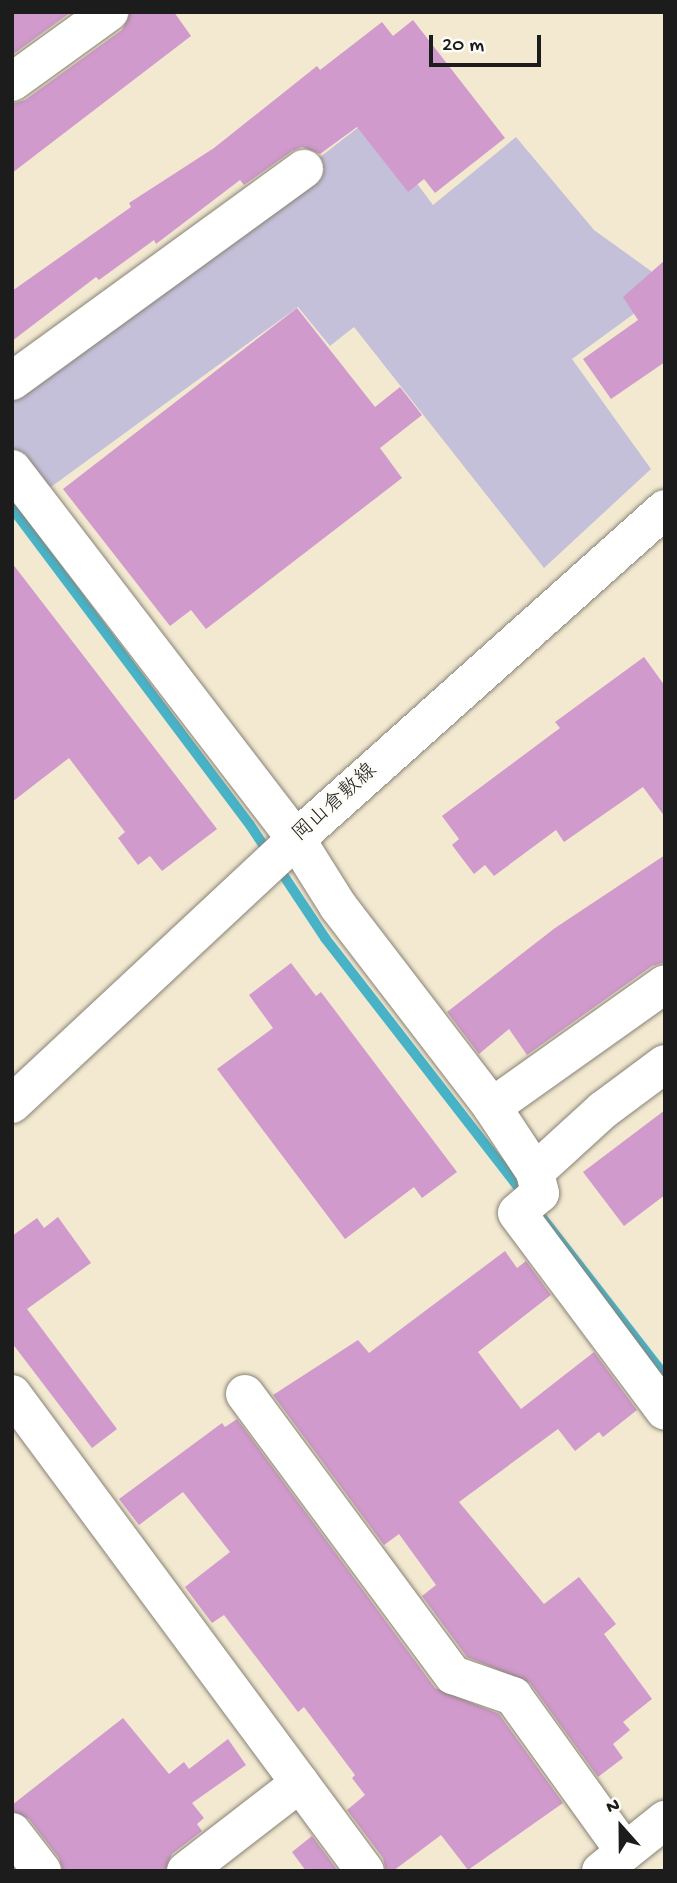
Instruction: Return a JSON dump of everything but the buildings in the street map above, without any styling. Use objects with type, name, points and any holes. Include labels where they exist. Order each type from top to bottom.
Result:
[{"type":"street","points":[[12,82],[109,12]]},
{"type":"street","points":[[12,382],[304,169]]},
{"type":"street","points":[[12,469],[283,851],[338,906],[492,1107],[532,1192]]},
{"type":"street","name":"岡山倉敷線","points":[[12,1104],[283,851],[665,509]]},
{"type":"street","points":[[492,1107],[665,984]]},
{"type":"street","points":[[665,1064],[603,1110],[517,1213],[665,1411]]},
{"type":"street","points":[[12,1394],[365,1871]]},
{"type":"street","points":[[245,1394],[453,1675],[513,1696],[613,1861],[665,1820]]},
{"type":"street","points":[[186,1871],[300,1783]]},
{"type":"street","points":[[12,1832],[42,1871]]},
{"type":"shaded area","points":[[369,119],[433,205],[516,137],[594,230],[651,271],[665,291],[572,359],[651,469],[544,568],[354,327],[330,346],[298,307],[44,492],[12,448],[12,397]]},
{"type":"waterway","points":[[12,508],[250,825],[325,938],[665,1376]]}]
